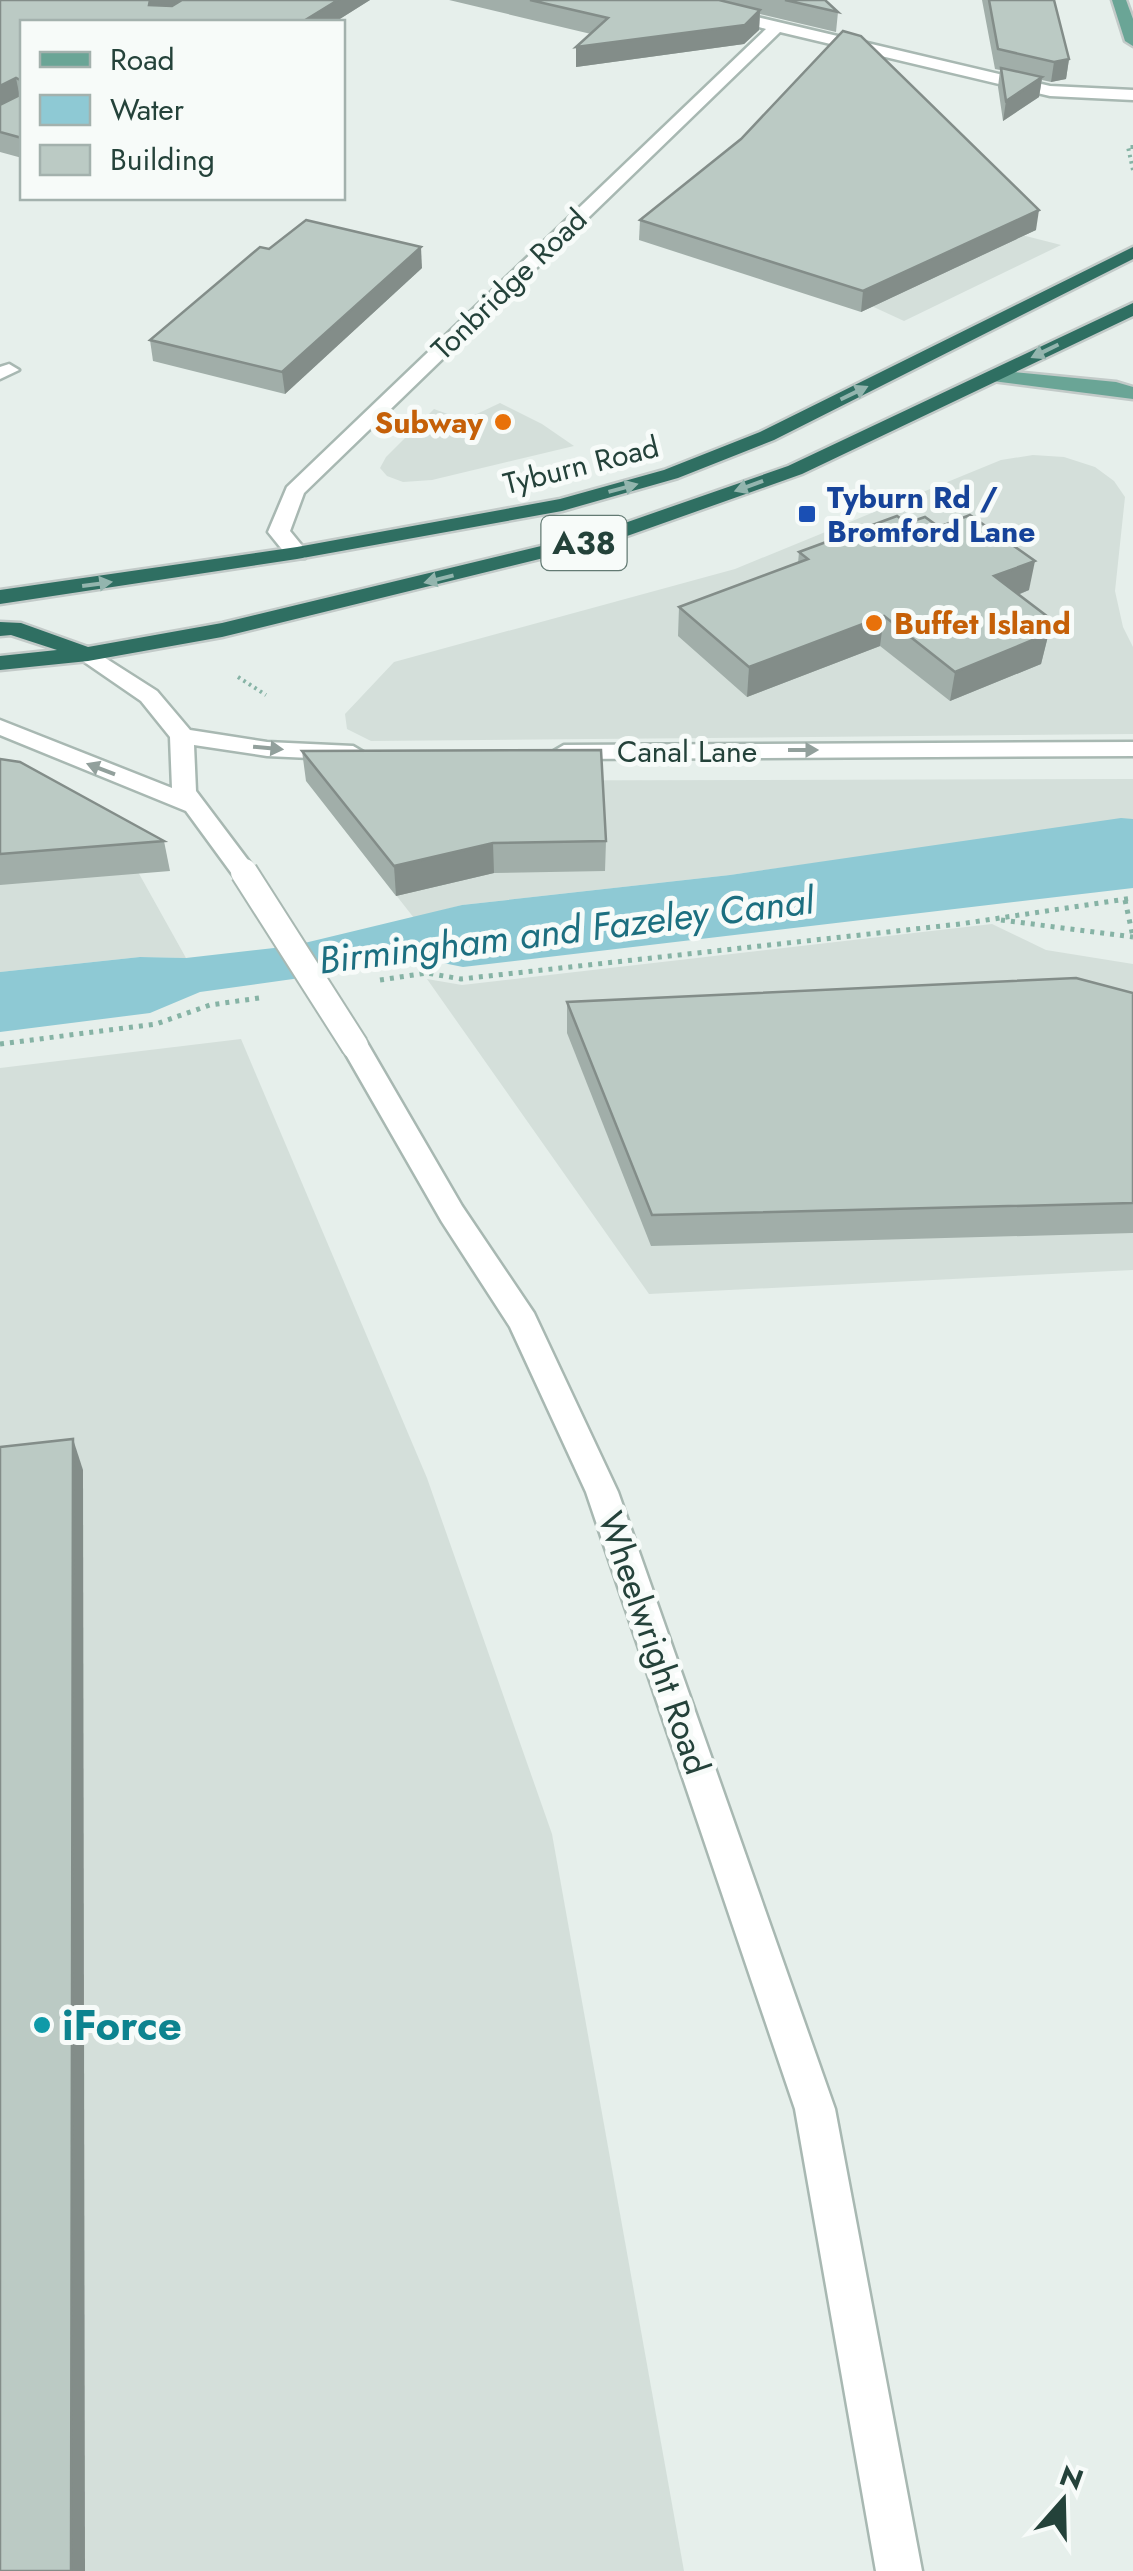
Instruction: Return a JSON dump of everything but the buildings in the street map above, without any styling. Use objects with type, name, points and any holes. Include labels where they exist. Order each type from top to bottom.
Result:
[{"type":"highway","name":"Tyburn Road","points":[[0,596],[297,553],[562,505],[671,474],[802,419],[1133,252]]},
{"type":"highway","name":"Tyburn Road","points":[[0,663],[88,654],[306,613],[606,537],[795,470],[1133,309]]},
{"type":"highway","points":[[0,629],[13,628],[88,654]]},
{"type":"main road","points":[[1119,0],[1133,41]]},
{"type":"main road","points":[[992,376],[1116,388],[1133,394]]},
{"type":"street","points":[[739,18],[1050,90],[1133,95]]},
{"type":"street","name":"Tonbridge Road","points":[[297,553],[279,532],[294,491],[776,26]]},
{"type":"street","points":[[88,654],[149,696],[182,736],[267,749],[376,753]]},
{"type":"street","points":[[0,727],[192,804]]},
{"type":"street","name":"Wheelwright Road","points":[[182,736],[184,792],[244,872],[355,1046],[452,1214],[523,1321],[602,1492],[815,2109],[899,2571]]},
{"type":"street","name":"Canal Lane","points":[[535,752],[1133,749]]},
{"type":"path","points":[[1133,148],[1128,147],[1133,170]]},
{"type":"path","points":[[368,982],[427,973],[462,980],[1129,899],[1133,937],[990,918]]},
{"type":"path","points":[[0,1044],[156,1024],[210,1005],[269,996]]},
{"type":"shaded area","points":[[836,187],[1061,245],[904,321],[739,245]]},
{"type":"shaded area","points":[[500,403],[574,446],[432,480],[403,482],[387,476],[380,468],[386,457],[434,409],[464,420]]},
{"type":"shaded area","points":[[1033,455],[1064,457],[1095,467],[1114,481],[1125,497],[1115,591],[1123,627],[1133,647],[1133,734],[371,741],[347,729],[345,714],[394,662],[735,569],[1001,460]]},
{"type":"shaded area","points":[[1133,779],[1133,819],[730,875],[462,905],[414,918],[326,806],[349,781]]},
{"type":"shaded area","points":[[0,780],[123,845],[186,958],[140,957],[0,972]]},
{"type":"shaded area","points":[[992,924],[1046,950],[1133,964],[1133,1270],[649,1294],[427,979],[462,985]]},
{"type":"shaded area","points":[[241,1039],[427,1478],[552,1834],[684,2571],[0,2571],[0,1068]]},
{"type":"water","name":"Birmingham and Fazeley Canal","points":[[1133,819],[1133,888],[463,967],[428,960],[200,992],[150,1013],[0,1032],[0,972],[292,946],[462,905],[730,875]]},
{"type":"place","name":"Subway","points":[[503,422]]},
{"type":"place","name":"Tyburn Rd / Bromford Lane","points":[[807,514]]},
{"type":"place","name":"Buffet Island","points":[[874,623]]},
{"type":"place","name":"iForce","points":[[42,2025]]}]
